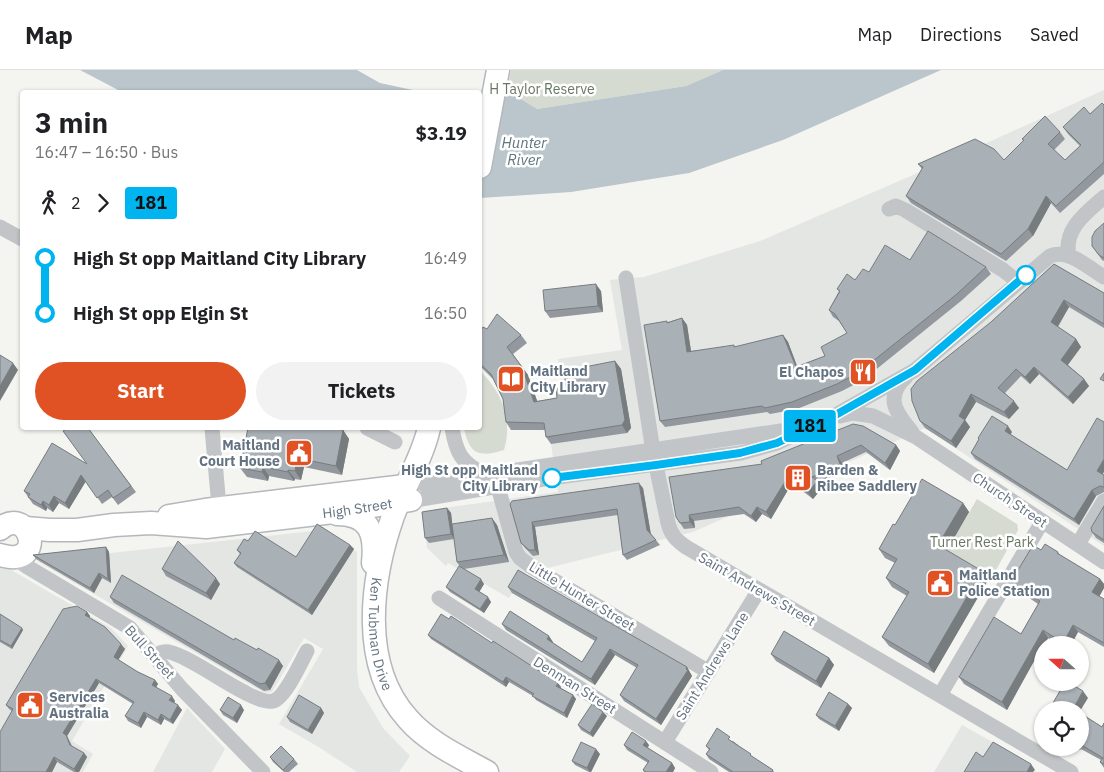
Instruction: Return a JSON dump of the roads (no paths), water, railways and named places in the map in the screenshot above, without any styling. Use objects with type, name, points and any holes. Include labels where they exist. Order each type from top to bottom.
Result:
[{"type":"main road","points":[[482,156],[498,70]]},
{"type":"main road","points":[[411,493],[428,430]]},
{"type":"main road","points":[[411,493],[434,461],[444,430]]},
{"type":"main road","name":"High Street","points":[[220,516],[319,514],[411,493]]},
{"type":"main road","name":"High Street","points":[[12,550],[40,543],[77,530],[132,523],[220,516],[411,493]]},
{"type":"main road","name":"Ken Tubman Drive","points":[[411,493],[386,539],[378,572],[374,629],[378,657],[384,677],[398,707],[408,720],[424,735],[487,772]]},
{"type":"main road","name":"Ken Tubman Drive","points":[[398,707],[383,653],[384,612],[390,577],[411,493]]},
{"type":"main road","points":[[319,514],[349,514],[357,516],[364,521],[374,539],[375,548],[370,596],[374,629]]},
{"type":"main road","points":[[0,529],[12,523],[12,550]]},
{"type":"street","points":[[1104,197],[1086,212],[1072,230],[1068,242],[1069,256],[1104,277]]},
{"type":"street","points":[[888,209],[896,206],[905,210],[1003,270],[1018,282]]},
{"type":"street","points":[[0,227],[20,238]]},
{"type":"street","name":"High Street","points":[[411,493],[484,474],[549,472],[655,458],[813,425],[832,417],[915,370],[1050,256],[1058,253],[1069,256]]},
{"type":"street","name":"Saint Andrews Street","points":[[626,278],[655,458],[670,532],[675,539],[1071,772]]},
{"type":"street","name":"Church Street","points":[[915,370],[898,387],[894,401],[899,415],[916,437]]},
{"type":"street","name":"Church Street","points":[[832,417],[853,414],[873,416],[916,437],[1104,562]]},
{"type":"street","points":[[212,430],[220,516]]},
{"type":"street","points":[[371,430],[395,442]]},
{"type":"street","points":[[452,430],[456,449],[462,458],[471,468],[484,474]]},
{"type":"street","name":"High Street","points":[[411,493],[498,487],[549,472]]},
{"type":"street","name":"Little Hunter Street","points":[[498,487],[513,543],[520,558],[533,568],[709,672]]},
{"type":"street","points":[[1078,544],[1104,501]]},
{"type":"street","points":[[940,695],[1042,522]]},
{"type":"street","name":"Bull Street","points":[[12,550],[19,562],[130,628],[182,689],[263,772]]},
{"type":"street","name":"Saint Andrews Lane","points":[[665,742],[759,590]]},
{"type":"street","name":"Denman Street","points":[[439,598],[711,772]]},
{"type":"street","points":[[154,656],[161,652],[170,652],[261,701],[273,701],[282,694],[307,651]]},
{"type":"water","points":[[80,70],[357,70],[380,83],[413,90],[118,90]]},
{"type":"water","name":"Hunter River","points":[[723,70],[941,70],[783,140],[689,173],[571,192],[482,198],[482,95],[507,90],[537,109],[686,86]]},
{"type":"place","name":"El Chapos","points":[[863,372]]},
{"type":"place","name":"Maitland City Library","points":[[511,379]]},
{"type":"place","name":"Maitland Court House","points":[[299,453]]},
{"type":"place","name":"High St opp Maitland City Library","points":[[552,478]]},
{"type":"place","name":"Barden & Ribee Saddlery","points":[[798,478]]},
{"type":"place","name":"Maitland Police Station","points":[[940,583]]},
{"type":"place","name":"Services Australia","points":[[30,705]]},
{"type":"park label","name":"H Taylor Reserve","points":[[542,89]]},
{"type":"park label","name":"Turner Rest Park","points":[[982,542]]}]
